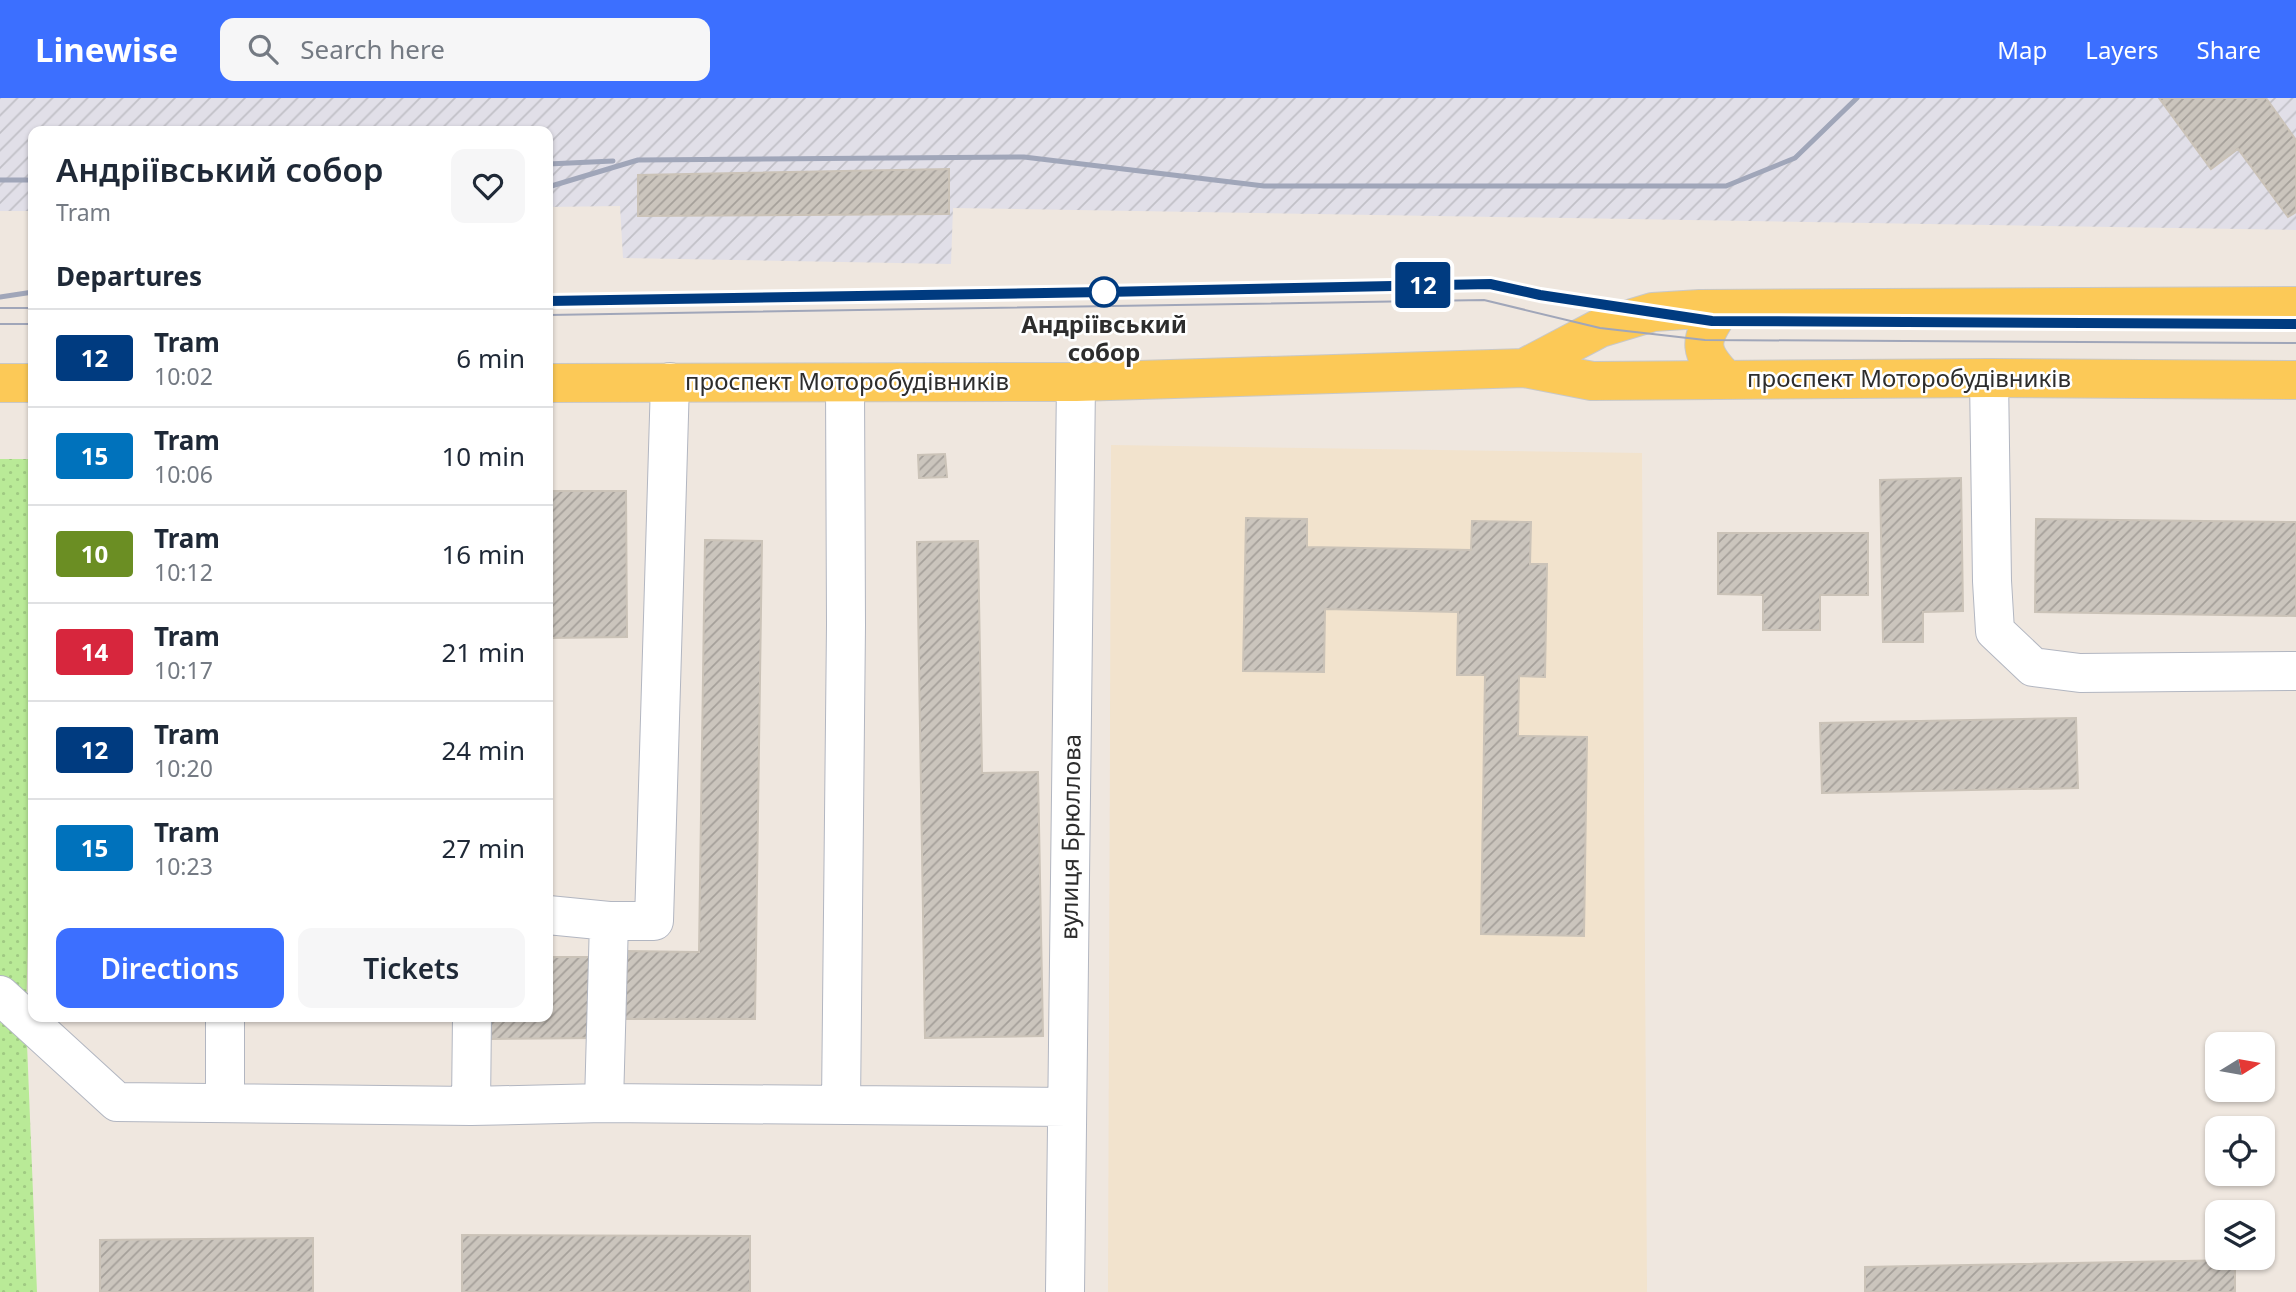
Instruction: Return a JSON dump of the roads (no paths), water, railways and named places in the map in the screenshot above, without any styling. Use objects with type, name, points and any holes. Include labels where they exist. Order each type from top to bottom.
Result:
[{"type":"main road","name":"проспект Моторобудівників","points":[[1524,369],[1600,328],[1653,312],[1721,309],[2296,306]]},
{"type":"main road","points":[[1721,309],[1712,321],[1704,352],[1726,380]]},
{"type":"main road","name":"проспект Моторобудівників","points":[[553,383],[1076,382],[1524,369],[1592,381],[1989,378],[2296,380]]},
{"type":"main road","points":[[0,383],[28,383]]},
{"type":"street","points":[[1989,378],[1995,631],[2033,667],[2080,673],[2296,671]]},
{"type":"street","points":[[553,915],[609,921],[654,921],[670,382]]},
{"type":"street","name":"вулиця Брюллова","points":[[1065,1292],[1076,382]]},
{"type":"street","points":[[841,1105],[846,625],[845,383]]},
{"type":"street","points":[[604,1103],[609,921]]},
{"type":"street","points":[[0,995],[28,1021]]},
{"type":"street","points":[[30,1022],[117,1102],[471,1106],[604,1103],[1067,1107]]},
{"type":"street","points":[[225,1022],[225,1103]]},
{"type":"street","points":[[471,1106],[472,1022]]},
{"type":"tram line","points":[[553,301],[1490,284],[1712,321],[2296,324]]},
{"type":"tram line","name":"12","points":[[553,301],[1490,284],[1540,295],[1712,321],[2296,324]]},
{"type":"tram line","points":[[553,315],[1484,300],[1600,328],[1705,340],[2296,343]]},
{"type":"tram line","points":[[0,308],[28,308]]},
{"type":"tram line","points":[[0,324],[28,324]]},
{"type":"railway","points":[[553,186],[638,160],[1024,157],[1264,186],[1726,186],[1795,158],[1857,98]]},
{"type":"railway","points":[[553,164],[613,161]]},
{"type":"railway","points":[[0,180],[28,180]]},
{"type":"railway","points":[[0,297],[28,293]]},
{"type":"place","name":"Андріївський собор","points":[[1104,292]]}]
